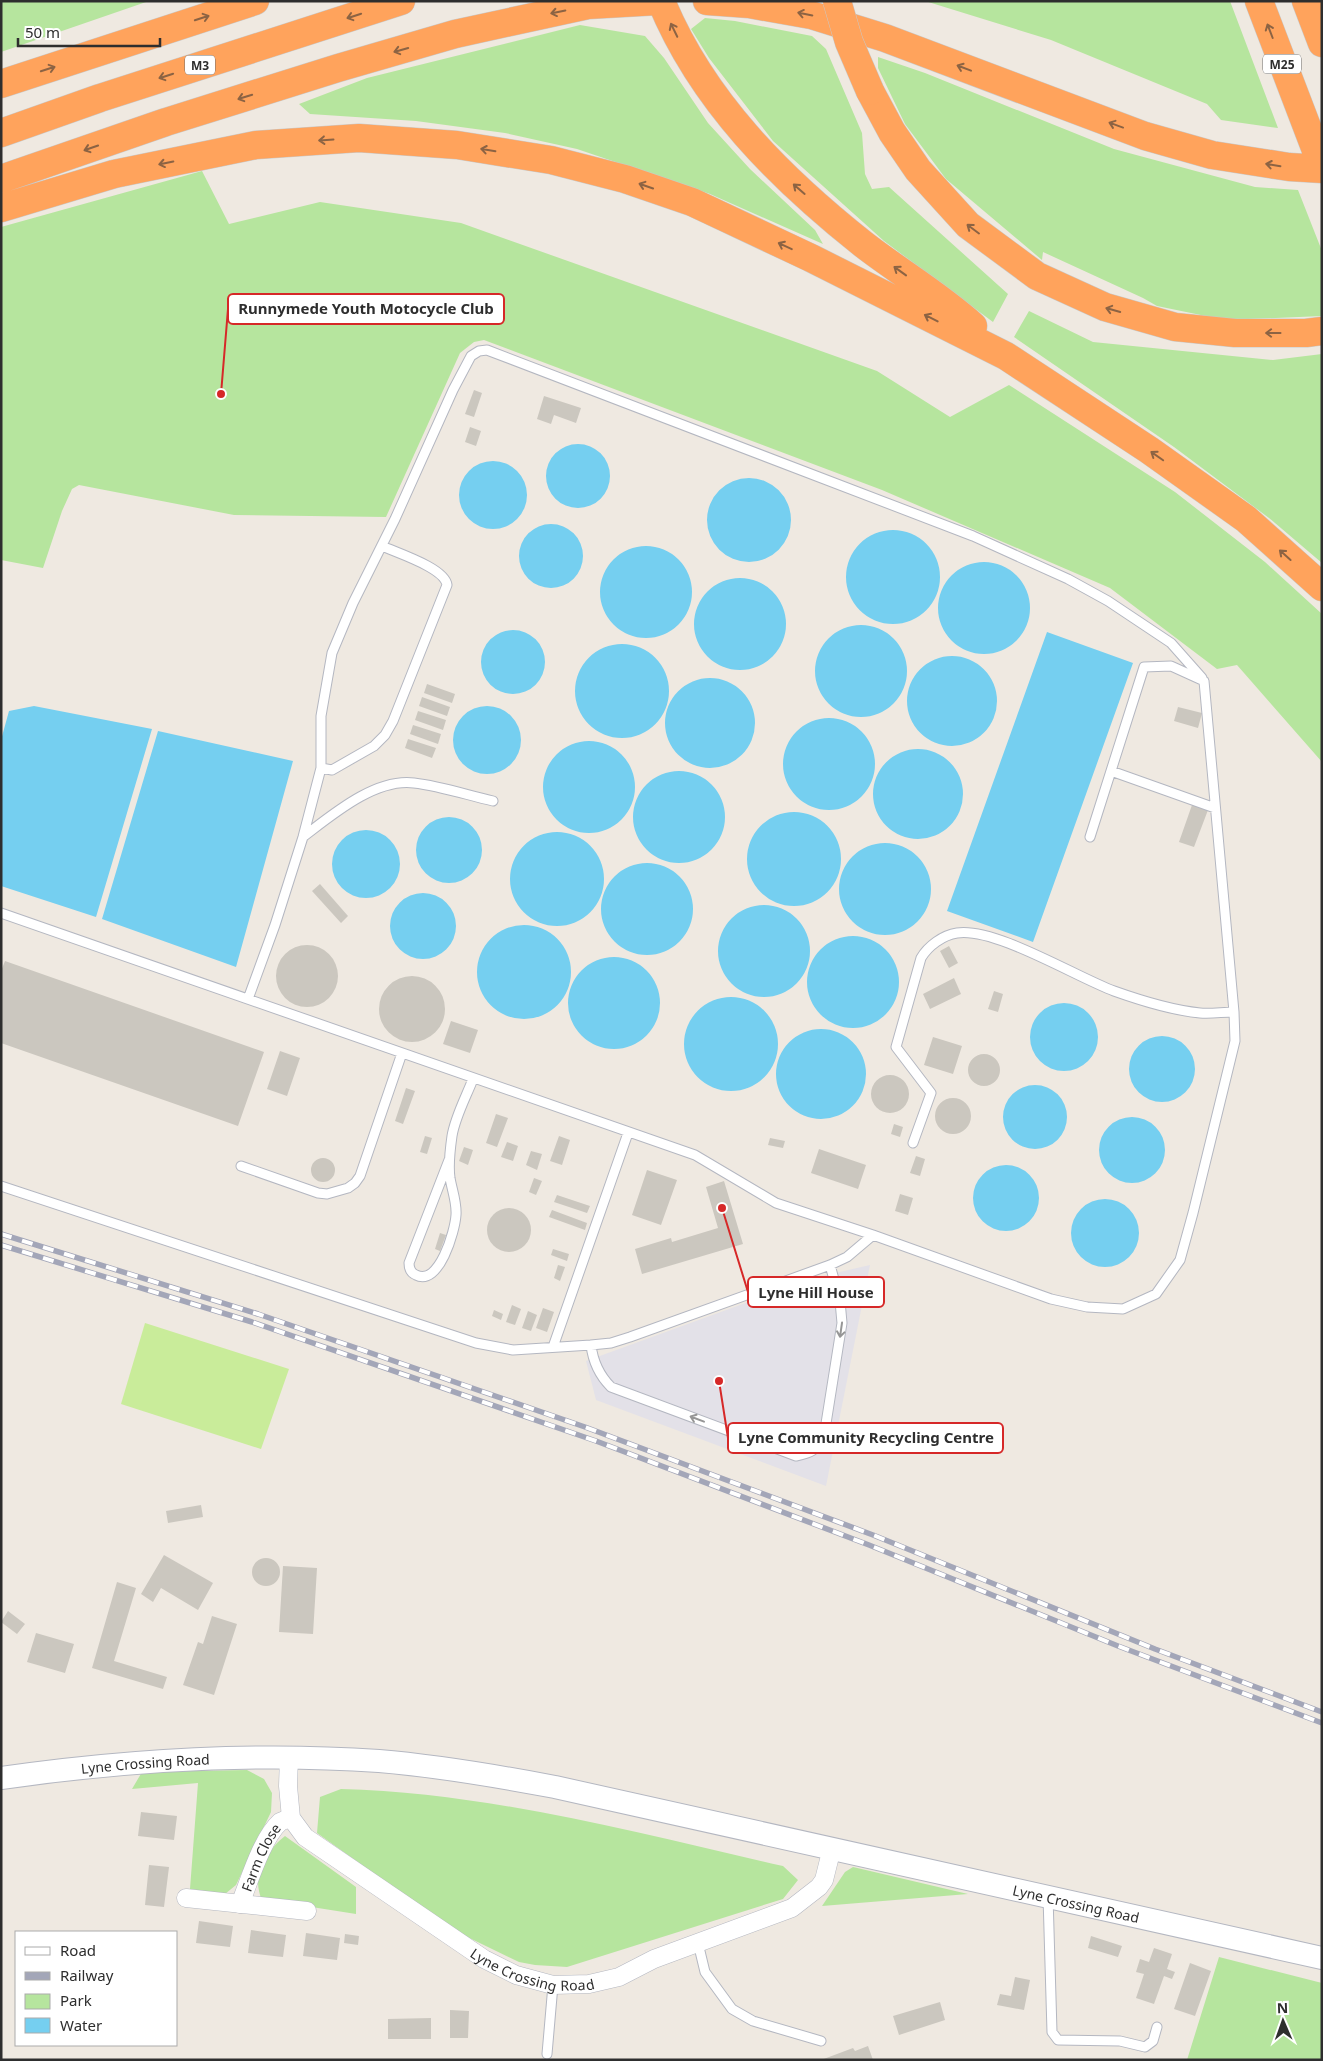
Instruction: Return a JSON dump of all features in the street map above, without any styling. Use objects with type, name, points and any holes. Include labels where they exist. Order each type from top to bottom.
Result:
[{"type":"highway","points":[[1,84],[255,1]]},
{"type":"highway","name":"M3","points":[[1,133],[100,98],[401,1]]},
{"type":"highway","points":[[1,179],[166,122],[454,34],[588,5],[660,1],[688,58],[723,107],[771,164],[863,244],[965,319],[1006,356]]},
{"type":"highway","points":[[707,1],[749,4],[811,15],[885,38],[1145,136],[1212,155],[1289,168],[1322,168]]},
{"type":"highway","points":[[837,1],[849,42],[870,91],[892,132],[924,177],[968,225],[1038,276],[1105,307],[1175,327],[1235,333],[1306,333],[1322,331]]},
{"type":"highway","name":"M25","points":[[1259,1],[1322,168]]},
{"type":"highway","points":[[1306,1],[1322,43]]},
{"type":"highway","points":[[1,208],[114,174],[256,145],[358,138],[467,146],[551,160],[624,179],[692,202],[811,258],[1006,356],[1149,450],[1246,519],[1322,587]]},
{"type":"street","name":"Lyne Crossing Road","points":[[1,1778],[121,1763],[218,1757],[380,1761],[480,1773],[555,1787],[1322,1958]]},
{"type":"street","points":[[289,1758],[288,1786],[291,1818]]},
{"type":"street","name":"Lyne Crossing Road","points":[[291,1818],[305,1837],[314,1844],[484,1959],[516,1975],[553,1985],[589,1984],[619,1977],[654,1959],[792,1908],[819,1887],[824,1880],[832,1848]]},
{"type":"street","name":"Farm Close","points":[[240,1904],[256,1862],[269,1838],[281,1822],[291,1818]]},
{"type":"street","name":"Farm Close","points":[[186,1898],[307,1911]]},
{"type":"lane","points":[[1,913],[695,1155],[776,1203],[873,1234],[1051,1299],[1087,1307],[1123,1309],[1156,1294],[1180,1260],[1235,1041],[1204,681],[1171,643],[1108,600],[1068,579],[973,536],[487,350],[478,351],[470,356],[453,390],[382,546],[353,603],[332,653],[320,716],[321,768],[303,837],[248,999]]},
{"type":"lane","points":[[321,768],[332,770],[343,766],[374,746],[385,735],[393,721],[447,585],[446,580],[437,571],[382,546]]},
{"type":"lane","points":[[1090,838],[1144,667],[1171,666],[1204,681]]},
{"type":"lane","points":[[1111,771],[1215,808]]},
{"type":"lane","points":[[303,837],[359,798],[379,788],[396,784],[413,783],[493,801]]},
{"type":"lane","points":[[913,1143],[931,1093],[896,1048],[921,958],[925,950],[957,932],[997,939],[1112,990],[1158,1006],[1201,1013],[1234,1012]]},
{"type":"lane","points":[[241,1166],[318,1193],[334,1194],[348,1188],[360,1176],[402,1053]]},
{"type":"lane","points":[[449,1160],[409,1263],[411,1271],[419,1276],[428,1276],[433,1273],[445,1254],[452,1233],[456,1215],[449,1160],[452,1133],[474,1079]]},
{"type":"lane","points":[[552,1347],[628,1133]]},
{"type":"lane","points":[[1,1186],[476,1343],[513,1350],[611,1343],[630,1337],[830,1265],[847,1257],[873,1234]]},
{"type":"lane","points":[[591,1345],[593,1361],[610,1387],[796,1456],[809,1454],[819,1445],[824,1436],[842,1323],[840,1301],[830,1265]]},
{"type":"lane","points":[[1048,1896],[1052,2032],[1058,2040],[1120,2041],[1145,2047],[1152,2041],[1157,2027]]},
{"type":"lane","points":[[698,1942],[705,1972],[732,2009],[753,2021],[821,2041]]},
{"type":"lane","points":[[546,2054],[553,1985]]},
{"type":"shaded area","points":[[870,1265],[826,1486],[596,1400],[586,1361],[814,1278]]},
{"type":"green space","points":[[4,1],[149,1],[1,52],[1,3]]},
{"type":"green space","points":[[925,1],[1230,1],[1278,128],[1221,120],[1207,104],[1051,40]]},
{"type":"green space","points":[[705,18],[735,21],[812,36],[826,49],[862,133],[865,174],[872,189],[889,187],[1008,294],[993,322],[884,241],[773,141],[709,58],[691,29]]},
{"type":"green space","points":[[580,25],[645,36],[664,58],[708,123],[750,169],[815,230],[823,244],[710,194],[577,149],[505,133],[416,121],[310,114],[299,104],[367,78]]},
{"type":"green space","points":[[878,57],[925,73],[1114,149],[1255,187],[1298,190],[1322,251],[1322,316],[1225,320],[1157,306],[1043,252],[1042,260],[946,179],[905,124],[878,68]]},
{"type":"green space","points":[[202,171],[229,224],[320,202],[461,223],[877,371],[950,417],[1009,385],[1175,492],[1265,562],[1322,614],[1322,762],[1237,665],[1217,669],[1110,588],[882,490],[484,340],[474,342],[460,353],[386,517],[234,515],[79,485],[72,489],[62,511],[43,568],[1,560],[1,227]]},
{"type":"green space","points":[[1029,311],[1093,342],[1273,360],[1322,354],[1322,563],[1269,518],[1174,447],[1014,337]]},
{"type":"green space","points":[[145,1323],[289,1369],[261,1449],[121,1404]]},
{"type":"green space","points":[[247,1770],[264,1779],[272,1793],[271,1812],[236,1885],[225,1894],[190,1889],[198,1783],[132,1789],[142,1772]]},
{"type":"green space","points":[[341,1789],[453,1798],[564,1817],[783,1866],[798,1880],[783,1899],[567,1967],[519,1962],[453,1930],[317,1833],[320,1797]]},
{"type":"green space","points":[[285,1836],[356,1887],[356,1914],[261,1899],[258,1883],[260,1870],[270,1851]]},
{"type":"green space","points":[[853,1867],[968,1894],[822,1906],[845,1872]]},
{"type":"green space","points":[[1219,1957],[1322,1983],[1322,2060],[1187,2060]]},
{"type":"water","points":[[572,444],[584,444],[601,453],[608,464],[610,476],[608,488],[601,499],[584,508],[572,508],[560,503],[551,494],[546,482],[546,470],[551,458],[560,449]]},
{"type":"water","points":[[493,461],[506,464],[517,471],[524,482],[527,495],[524,508],[517,519],[506,526],[493,529],[480,526],[469,519],[462,508],[459,495],[462,482],[469,471],[480,464]]},
{"type":"water","points":[[749,478],[765,481],[779,490],[788,504],[791,520],[788,536],[779,550],[765,559],[749,562],[733,559],[719,550],[710,536],[707,520],[710,504],[719,490],[733,481]]},
{"type":"water","points":[[545,524],[557,524],[574,533],[581,544],[583,556],[581,568],[574,579],[557,588],[545,588],[533,583],[524,574],[519,562],[519,550],[524,538],[533,529]]},
{"type":"water","points":[[893,530],[911,534],[926,544],[936,559],[940,577],[936,595],[926,610],[911,620],[893,624],[875,620],[860,610],[850,595],[846,577],[850,559],[860,544],[875,534]]},
{"type":"water","points":[[646,546],[664,549],[679,559],[689,574],[692,592],[689,610],[679,625],[664,635],[646,638],[628,635],[613,625],[603,610],[600,592],[603,574],[613,559],[628,549]]},
{"type":"water","points":[[984,562],[1002,566],[1016,576],[1026,590],[1030,608],[1026,626],[1016,640],[1002,650],[984,654],[966,650],[952,640],[942,626],[938,608],[942,590],[952,576],[966,566]]},
{"type":"water","points":[[740,578],[758,582],[772,592],[782,606],[786,624],[782,642],[772,656],[758,666],[740,670],[722,666],[708,656],[698,642],[694,624],[698,606],[708,592],[722,582]]},
{"type":"water","points":[[861,625],[879,628],[894,638],[904,653],[907,671],[904,689],[894,704],[879,714],[861,717],[843,714],[828,704],[818,689],[815,671],[818,653],[828,638],[843,628]]},
{"type":"water","points":[[507,630],[519,630],[536,639],[543,650],[545,662],[543,674],[536,685],[519,694],[507,694],[495,689],[486,680],[481,668],[481,656],[486,644],[495,635]]},
{"type":"water","points":[[1047,632],[1133,663],[1033,942],[947,911]]},
{"type":"water","points":[[622,644],[640,647],[655,658],[666,673],[669,691],[666,709],[655,724],[640,735],[622,738],[604,735],[589,724],[578,709],[575,691],[578,673],[589,658],[604,647]]},
{"type":"water","points":[[952,656],[969,659],[984,669],[994,684],[997,701],[994,718],[984,733],[969,743],[952,746],[935,743],[920,733],[910,718],[907,701],[910,684],[920,669],[935,659]]},
{"type":"water","points":[[710,678],[727,681],[742,691],[752,706],[755,723],[752,740],[742,755],[727,765],[710,768],[693,765],[678,755],[668,740],[665,723],[668,706],[678,691],[693,681]]},
{"type":"water","points":[[34,706],[152,729],[96,917],[1,886],[1,740],[9,711]]},
{"type":"water","points":[[487,706],[500,709],[511,716],[518,727],[521,740],[518,753],[511,764],[500,771],[487,774],[474,771],[463,764],[456,753],[453,740],[456,727],[463,716],[474,709]]},
{"type":"water","points":[[829,718],[847,722],[861,732],[871,746],[875,764],[871,782],[861,796],[847,806],[829,810],[811,806],[797,796],[787,782],[783,764],[787,746],[797,732],[811,722]]},
{"type":"water","points":[[158,731],[293,761],[236,967],[102,919]]},
{"type":"water","points":[[589,741],[607,744],[622,754],[632,769],[635,787],[632,805],[622,820],[607,830],[589,833],[571,830],[556,820],[546,805],[543,787],[546,769],[556,754],[571,744]]},
{"type":"water","points":[[918,749],[935,752],[950,762],[960,777],[963,794],[960,811],[950,826],[935,836],[918,839],[901,836],[886,826],[876,811],[873,794],[876,777],[886,762],[901,752]]},
{"type":"water","points":[[679,771],[697,774],[712,784],[722,799],[725,817],[722,835],[712,850],[697,860],[679,863],[661,860],[646,850],[636,835],[633,817],[636,799],[646,784],[661,774]]},
{"type":"water","points":[[794,812],[812,816],[827,826],[837,841],[841,859],[837,877],[827,892],[812,902],[794,906],[776,902],[761,892],[751,877],[747,859],[751,841],[761,826],[776,816]]},
{"type":"water","points":[[449,817],[462,819],[477,832],[480,837],[482,850],[480,863],[467,878],[462,881],[449,883],[436,881],[421,868],[418,863],[416,850],[418,837],[431,822],[436,819]]},
{"type":"water","points":[[366,830],[379,833],[390,840],[397,851],[400,864],[397,877],[390,888],[379,895],[366,898],[353,895],[342,888],[335,877],[332,864],[335,851],[342,840],[353,833]]},
{"type":"water","points":[[557,832],[575,836],[590,846],[600,861],[604,879],[600,897],[590,912],[575,922],[557,926],[539,922],[524,912],[514,897],[510,879],[514,861],[524,846],[539,836]]},
{"type":"water","points":[[876,843],[894,843],[911,850],[924,863],[931,880],[931,898],[924,915],[911,928],[894,935],[876,935],[859,928],[846,915],[839,898],[839,880],[846,863],[859,850]]},
{"type":"water","points":[[647,863],[664,867],[679,877],[689,892],[693,909],[689,926],[679,941],[664,951],[647,955],[630,951],[615,941],[605,926],[601,909],[605,892],[615,877],[630,867]]},
{"type":"water","points":[[423,893],[436,896],[446,903],[453,913],[456,926],[453,939],[446,949],[436,956],[423,959],[410,956],[400,949],[393,939],[390,926],[393,913],[400,903],[410,896]]},
{"type":"water","points":[[764,905],[782,909],[797,918],[806,933],[810,951],[806,969],[797,984],[782,993],[764,997],[746,993],[731,984],[722,969],[718,951],[722,933],[731,918],[746,909]]},
{"type":"water","points":[[524,925],[542,928],[557,939],[568,954],[571,972],[568,990],[557,1005],[542,1016],[524,1019],[506,1016],[491,1005],[480,990],[477,972],[480,954],[491,939],[506,928]]},
{"type":"water","points":[[844,936],[862,936],[879,943],[892,956],[899,973],[899,991],[892,1008],[879,1021],[862,1028],[844,1028],[827,1021],[814,1008],[807,991],[807,973],[814,956],[827,943]]},
{"type":"water","points":[[614,957],[632,960],[647,970],[657,985],[660,1003],[657,1021],[647,1036],[632,1046],[614,1049],[596,1046],[581,1036],[571,1021],[568,1003],[571,985],[581,970],[596,960]]},
{"type":"water","points":[[731,997],[749,1001],[764,1011],[774,1026],[778,1044],[774,1062],[764,1077],[749,1087],[731,1091],[713,1087],[698,1077],[688,1062],[684,1044],[688,1026],[698,1011],[713,1001]]},
{"type":"water","points":[[1057,1003],[1071,1003],[1083,1008],[1093,1018],[1098,1030],[1098,1044],[1093,1056],[1083,1066],[1071,1071],[1057,1071],[1045,1066],[1035,1056],[1030,1044],[1030,1030],[1035,1018],[1045,1008]]},
{"type":"water","points":[[812,1029],[830,1029],[846,1036],[859,1049],[866,1065],[866,1083],[859,1099],[846,1112],[830,1119],[812,1119],[796,1112],[783,1099],[776,1083],[776,1065],[783,1049],[796,1036]]},
{"type":"water","points":[[1162,1036],[1175,1038],[1190,1051],[1193,1056],[1195,1069],[1193,1082],[1180,1097],[1175,1100],[1162,1102],[1149,1100],[1134,1087],[1131,1082],[1129,1069],[1131,1056],[1144,1041],[1149,1038]]},
{"type":"water","points":[[1029,1085],[1041,1085],[1058,1094],[1065,1105],[1067,1117],[1065,1129],[1058,1140],[1041,1149],[1029,1149],[1017,1144],[1008,1135],[1003,1123],[1003,1111],[1008,1099],[1017,1090]]},
{"type":"water","points":[[1126,1117],[1138,1117],[1150,1122],[1160,1132],[1165,1144],[1163,1163],[1150,1178],[1138,1183],[1126,1183],[1114,1178],[1104,1168],[1099,1156],[1099,1144],[1104,1132],[1114,1122]]},
{"type":"water","points":[[1006,1165],[1018,1168],[1029,1175],[1036,1186],[1039,1198],[1036,1210],[1029,1221],[1018,1228],[1006,1231],[994,1228],[983,1221],[976,1210],[973,1198],[976,1186],[983,1175],[994,1168]]},
{"type":"water","points":[[1105,1199],[1118,1202],[1129,1209],[1136,1220],[1139,1233],[1136,1246],[1129,1257],[1118,1264],[1105,1267],[1092,1264],[1081,1257],[1074,1246],[1071,1233],[1074,1220],[1081,1209],[1092,1202]]},
{"type":"building","points":[[474,390],[482,393],[474,417],[465,414]]},
{"type":"building","points":[[544,396],[581,408],[576,423],[554,415],[551,424],[537,419]]},
{"type":"building","points":[[470,427],[481,431],[476,446],[465,442]]},
{"type":"building","points":[[427,684],[455,694],[452,703],[424,693]]},
{"type":"building","points":[[422,697],[450,707],[447,716],[419,706]]},
{"type":"building","points":[[1178,707],[1202,713],[1198,728],[1174,721]]},
{"type":"building","points":[[418,711],[446,720],[443,730],[415,720]]},
{"type":"building","points":[[413,725],[441,734],[438,744],[410,734]]},
{"type":"building","points":[[408,739],[436,748],[432,758],[405,748]]},
{"type":"building","points":[[1192,805],[1208,810],[1194,847],[1179,842]]},
{"type":"building","points":[[320,884],[348,916],[341,923],[312,891]]},
{"type":"building","points":[[307,945],[324,950],[329,954],[333,959],[338,976],[333,993],[329,998],[324,1002],[307,1007],[290,1002],[285,998],[281,993],[276,976],[281,959],[285,954],[290,950]]},
{"type":"building","points":[[949,946],[958,963],[949,968],[940,951]]},
{"type":"building","points":[[5,961],[264,1052],[238,1126],[1,1043],[1,971]]},
{"type":"building","points":[[412,976],[425,979],[435,986],[442,996],[445,1009],[442,1022],[435,1032],[425,1039],[412,1042],[399,1039],[389,1032],[382,1022],[379,1009],[382,996],[389,986],[399,979]]},
{"type":"building","points":[[954,978],[961,994],[930,1009],[923,994]]},
{"type":"building","points":[[994,991],[1003,994],[998,1012],[988,1009]]},
{"type":"building","points":[[451,1021],[478,1030],[470,1053],[443,1044]]},
{"type":"building","points":[[933,1037],[962,1046],[953,1074],[924,1065]]},
{"type":"building","points":[[280,1051],[300,1058],[287,1096],[267,1089]]},
{"type":"building","points":[[984,1054],[990,1055],[995,1059],[999,1064],[999,1076],[995,1081],[990,1085],[984,1086],[978,1085],[973,1081],[969,1076],[968,1070],[969,1064],[973,1059],[978,1055]]},
{"type":"building","points":[[890,1075],[904,1080],[909,1094],[904,1108],[890,1113],[876,1108],[871,1094],[876,1080]]},
{"type":"building","points":[[406,1088],[415,1091],[403,1124],[395,1121]]},
{"type":"building","points":[[953,1098],[960,1099],[966,1103],[970,1109],[970,1123],[966,1129],[960,1133],[953,1134],[946,1133],[940,1129],[936,1123],[935,1116],[936,1109],[940,1103],[946,1099]]},
{"type":"building","points":[[496,1114],[508,1118],[497,1147],[486,1143]]},
{"type":"building","points":[[894,1124],[903,1127],[900,1137],[891,1134]]},
{"type":"building","points":[[425,1136],[432,1138],[427,1154],[420,1152]]},
{"type":"building","points":[[559,1136],[570,1140],[562,1165],[550,1161]]},
{"type":"building","points":[[770,1138],[785,1141],[783,1148],[768,1145]]},
{"type":"building","points":[[507,1142],[518,1146],[513,1161],[501,1157]]},
{"type":"building","points":[[464,1147],[473,1150],[468,1165],[459,1161]]},
{"type":"building","points":[[819,1149],[866,1165],[858,1189],[811,1173]]},
{"type":"building","points":[[531,1151],[542,1154],[537,1170],[526,1165]]},
{"type":"building","points":[[916,1156],[925,1159],[920,1176],[910,1173]]},
{"type":"building","points":[[323,1158],[328,1159],[334,1165],[334,1175],[328,1181],[323,1182],[318,1181],[312,1175],[311,1170],[312,1165],[318,1159]]},
{"type":"building","points":[[647,1170],[677,1180],[661,1225],[632,1215]]},
{"type":"building","points":[[534,1178],[542,1181],[536,1195],[529,1192]]},
{"type":"building","points":[[724,1181],[743,1244],[642,1274],[635,1249],[671,1238],[672,1242],[718,1228],[706,1187]]},
{"type":"building","points":[[900,1194],[913,1198],[908,1215],[895,1211]]},
{"type":"building","points":[[557,1195],[590,1206],[587,1213],[554,1202]]},
{"type":"building","points":[[509,1208],[521,1212],[527,1218],[531,1230],[527,1242],[521,1248],[509,1252],[497,1248],[491,1242],[487,1230],[491,1218],[497,1212]]},
{"type":"building","points":[[552,1210],[587,1223],[585,1230],[549,1217]]},
{"type":"building","points":[[440,1233],[446,1235],[440,1251],[435,1249]]},
{"type":"building","points":[[553,1249],[569,1254],[567,1261],[551,1255]]},
{"type":"building","points":[[558,1265],[565,1267],[560,1281],[554,1278]]},
{"type":"building","points":[[512,1305],[521,1309],[515,1325],[506,1322]]},
{"type":"building","points":[[543,1308],[554,1312],[547,1332],[536,1328]]},
{"type":"building","points":[[494,1310],[503,1314],[501,1320],[492,1316]]},
{"type":"building","points":[[528,1311],[537,1315],[531,1331],[522,1328]]},
{"type":"building","points":[[201,1505],[203,1517],[168,1523],[166,1511]]},
{"type":"building","points":[[164,1555],[213,1583],[198,1610],[161,1588],[153,1602],[141,1594]]},
{"type":"building","points":[[266,1558],[276,1562],[280,1572],[276,1582],[266,1586],[256,1582],[252,1572],[256,1562]]},
{"type":"building","points":[[283,1566],[317,1568],[313,1634],[279,1632]]},
{"type":"building","points":[[117,1582],[136,1588],[114,1661],[167,1677],[163,1689],[92,1668]]},
{"type":"building","points":[[8,1611],[25,1624],[17,1634],[1,1622]]},
{"type":"building","points":[[212,1616],[237,1624],[214,1695],[183,1685],[198,1642],[203,1644]]},
{"type":"building","points":[[36,1633],[74,1644],[65,1673],[27,1662]]},
{"type":"building","points":[[141,1812],[177,1816],[174,1840],[138,1836]]},
{"type":"building","points":[[149,1865],[169,1867],[164,1907],[145,1905]]},
{"type":"building","points":[[199,1921],[233,1926],[230,1947],[196,1943]]},
{"type":"building","points":[[251,1930],[286,1935],[283,1957],[248,1953]]},
{"type":"building","points":[[306,1933],[340,1938],[337,1960],[303,1956]]},
{"type":"building","points":[[345,1934],[359,1936],[358,1945],[344,1943]]},
{"type":"building","points":[[1091,1936],[1122,1946],[1118,1957],[1088,1948]]},
{"type":"building","points":[[1154,1948],[1172,1954],[1167,1969],[1175,1972],[1172,1979],[1164,1976],[1154,2004],[1136,1998],[1144,1974],[1136,1972],[1140,1959],[1149,1962]]},
{"type":"building","points":[[1190,1963],[1211,1971],[1195,2016],[1174,2009]]},
{"type":"building","points":[[1015,1977],[1030,1980],[1024,2010],[997,2005],[1000,1994],[1011,1996]]},
{"type":"building","points":[[940,2002],[945,2020],[899,2035],[893,2016]]},
{"type":"building","points":[[450,2010],[469,2011],[468,2038],[450,2038]]},
{"type":"building","points":[[431,2018],[431,2039],[388,2039],[388,2019]]},
{"type":"building","points":[[868,2046],[873,2060],[821,2060],[853,2048],[855,2051]]},
{"type":"railway","points":[[1,1234],[258,1314],[585,1427],[873,1535],[1155,1649],[1322,1712]]},
{"type":"railway","points":[[1,1245],[252,1322],[596,1441],[869,1545],[1118,1646],[1322,1723]]},
{"type":"place","name":"Runnymede Youth Motocycle Club","points":[[221,394]]},
{"type":"place","name":"Lyne Hill House","points":[[722,1208]]},
{"type":"place","name":"Lyne Community Recycling Centre","points":[[719,1381]]}]
